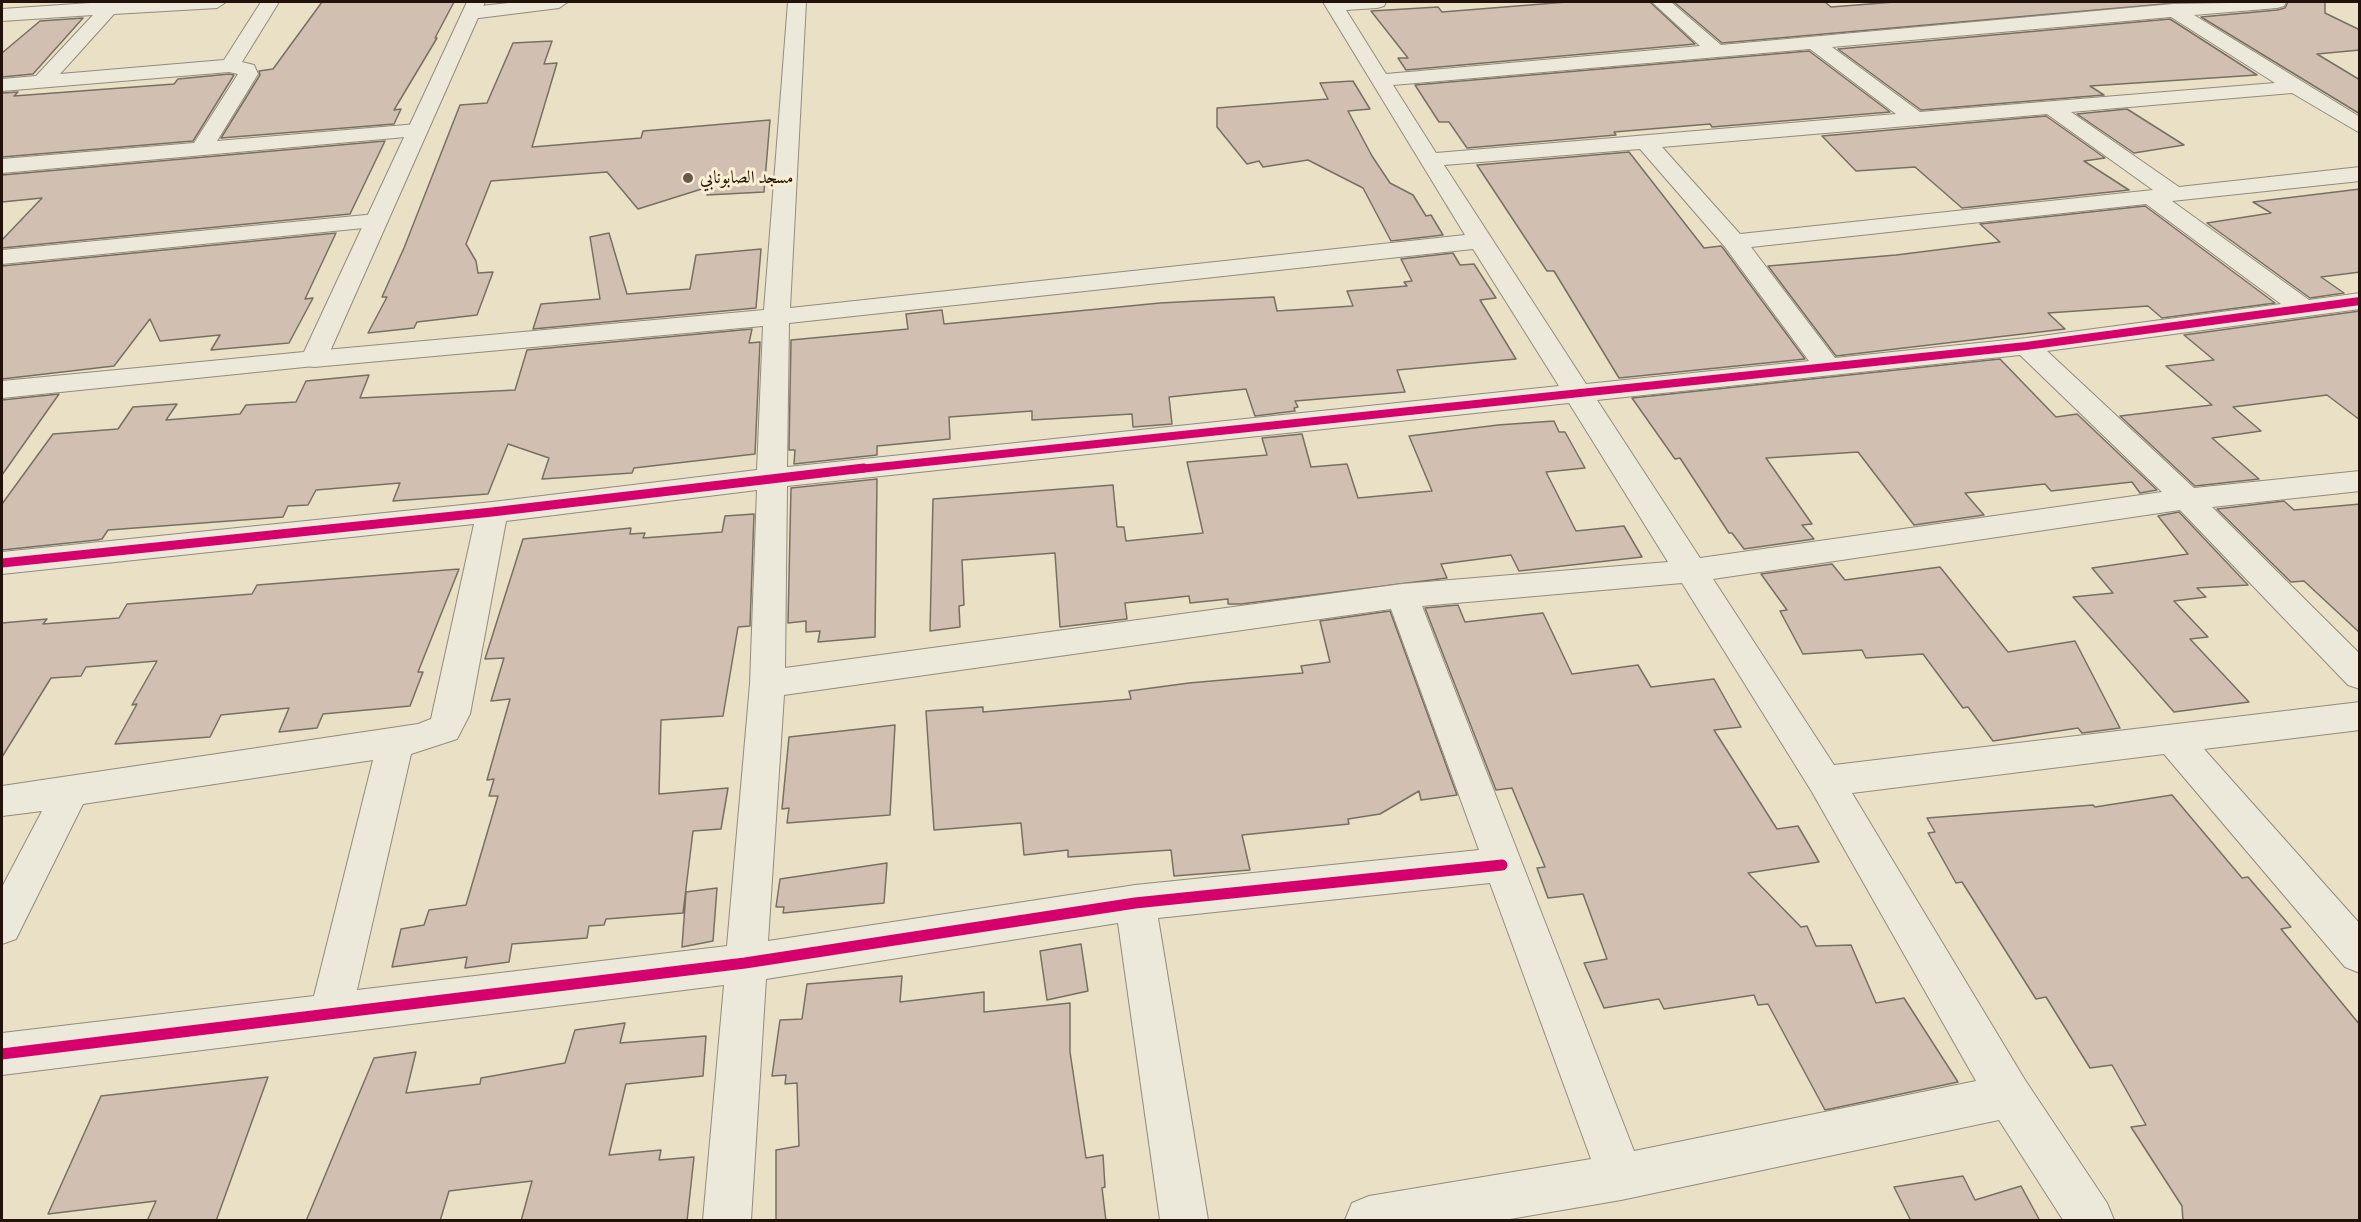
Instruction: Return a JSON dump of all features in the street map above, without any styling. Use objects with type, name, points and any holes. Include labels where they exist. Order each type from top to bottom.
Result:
[{"type":"street","points":[[2,15],[112,5],[217,2]]},
{"type":"street","points":[[230,66],[270,2]]},
{"type":"street","points":[[314,359],[473,7],[559,2]]},
{"type":"street","points":[[727,1221],[766,684],[776,317],[797,2]]},
{"type":"street","points":[[1333,3],[1377,2]]},
{"type":"street","points":[[1661,2],[1714,49]]},
{"type":"street","points":[[1382,80],[1714,49],[1815,43],[2020,23],[2277,2]]},
{"type":"street","points":[[1333,3],[1382,80],[1428,160],[1825,781],[2009,1096],[2090,1221]]},
{"type":"street","points":[[42,82],[112,5]]},
{"type":"street","points":[[1996,7],[2020,23]]},
{"type":"street","points":[[2173,10],[2360,127]]},
{"type":"street","points":[[1815,43],[1917,120]]},
{"type":"street","points":[[2,85],[230,66],[247,69],[248,74],[201,149]]},
{"type":"street","points":[[1428,160],[2295,87]]},
{"type":"street","points":[[2053,108],[2302,307]]},
{"type":"street","points":[[2,166],[417,130]]},
{"type":"street","points":[[1645,141],[1734,242],[1826,365]]},
{"type":"street","points":[[1734,242],[2360,174]]},
{"type":"street","points":[[2,257],[376,221]]},
{"type":"street","points":[[2,390],[776,317],[1480,241]]},
{"type":"street","points":[[2,563],[492,512],[773,478],[1826,365],[2026,346],[2360,301]]},
{"type":"street","points":[[2026,346],[2187,499],[2360,676]]},
{"type":"street","points":[[766,684],[1402,596],[1691,571],[2187,499],[2360,482]]},
{"type":"street","points":[[2,801],[422,738],[444,729],[452,714],[492,512]]},
{"type":"street","points":[[1402,596],[1621,1177]]},
{"type":"street","points":[[1825,781],[2360,716]]},
{"type":"street","points":[[2173,739],[2360,954]]},
{"type":"street","points":[[330,1015],[396,741]]},
{"type":"street","points":[[2,926],[71,791]]},
{"type":"street","points":[[2,1054],[745,963],[1135,903],[1502,865]]},
{"type":"street","points":[[1135,903],[1184,1221]]},
{"type":"street","points":[[1370,1221],[1621,1177],[2009,1096]]},
{"type":"building","points":[[322,2],[454,2],[435,38],[437,38],[394,110],[401,109],[394,124],[221,138],[260,75],[259,71],[273,69]]},
{"type":"building","points":[[1567,2],[1650,2],[1695,44],[1406,70],[1398,58],[1408,58],[1371,11],[1438,7],[1442,12]]},
{"type":"building","points":[[1674,2],[1825,2],[1831,7],[1895,2],[2187,2],[1722,43]]},
{"type":"building","points":[[2288,2],[2325,2],[2325,13],[2360,30],[2360,50],[2317,54],[2360,80],[2360,114],[2201,17],[2277,10],[2285,8]]},
{"type":"building","points":[[83,18],[33,74],[2,77],[2,53],[40,21]]},
{"type":"building","points":[[2170,19],[2257,75],[2090,86],[2104,95],[1921,110],[1838,49]]},
{"type":"building","points":[[552,41],[544,64],[557,63],[532,147],[641,138],[643,131],[770,120],[764,192],[707,195],[708,187],[638,209],[607,172],[491,181],[466,244],[476,261],[478,273],[493,272],[477,315],[417,322],[414,328],[368,333],[387,297],[382,297],[404,248],[460,105],[487,103],[513,43]]},
{"type":"building","points":[[1809,51],[1890,112],[1712,127],[1710,124],[1614,132],[1616,135],[1467,148],[1449,122],[1439,122],[1415,85]]},
{"type":"building","points":[[234,75],[193,141],[2,157],[2,93],[18,92],[14,96],[174,84],[178,79]]},
{"type":"building","points":[[1353,81],[1370,109],[1348,111],[1372,156],[1390,183],[1413,195],[1426,216],[1431,215],[1443,235],[1391,241],[1363,188],[1308,160],[1263,167],[1259,161],[1247,164],[1217,127],[1217,108],[1328,99],[1320,83]]},
{"type":"building","points":[[2127,109],[2184,145],[2134,153],[2077,114]]},
{"type":"building","points":[[2046,116],[2105,158],[2084,161],[2129,190],[1962,208],[1915,167],[1856,171],[1822,136]]},
{"type":"building","points":[[385,141],[350,214],[2,248],[2,240],[42,198],[2,202],[2,175]]},
{"type":"building","points":[[1629,152],[1704,248],[1721,246],[1723,248],[1805,359],[1619,378],[1554,271],[1547,271],[1477,165]]},
{"type":"building","points":[[2360,189],[2360,272],[2321,277],[2344,293],[2310,298],[2207,223],[2271,213],[2253,202]]},
{"type":"building","points":[[2145,206],[2275,303],[2162,318],[2148,306],[2048,313],[2065,329],[1836,356],[1768,266],[1896,255],[2000,242],[1980,224]]},
{"type":"building","points":[[336,233],[305,299],[313,298],[289,343],[211,350],[220,335],[160,341],[150,319],[114,366],[2,379],[2,266]]},
{"type":"building","points":[[609,233],[627,294],[690,289],[696,255],[761,249],[756,308],[533,329],[541,304],[600,299],[590,237]]},
{"type":"building","points":[[1453,253],[1460,265],[1474,264],[1496,298],[1480,300],[1516,359],[1397,370],[1405,392],[1295,401],[1298,407],[1294,408],[1295,411],[1255,416],[1246,389],[1169,397],[1172,424],[1133,427],[1132,414],[1032,420],[1032,411],[949,417],[950,439],[877,446],[877,455],[794,464],[795,450],[789,450],[791,340],[908,329],[906,314],[942,310],[944,324],[1160,303],[1274,297],[1277,311],[1353,306],[1347,291],[1407,286],[1404,282],[1412,281],[1401,259]]},
{"type":"building","points":[[2360,311],[2360,420],[2327,395],[2233,407],[2261,431],[2212,438],[2259,479],[2195,486],[2120,416],[2212,405],[2166,366],[2214,360],[2184,335]]},
{"type":"building","points":[[752,329],[749,343],[760,342],[755,454],[634,468],[632,473],[542,479],[549,458],[508,444],[488,494],[393,501],[400,483],[316,490],[308,505],[288,506],[283,517],[108,530],[102,539],[97,540],[2,550],[2,504],[53,434],[118,429],[133,407],[177,404],[166,420],[240,414],[246,405],[296,402],[306,381],[369,375],[360,398],[515,390],[527,350]]},
{"type":"building","points":[[2000,359],[2056,417],[2077,414],[2157,490],[2140,493],[2132,482],[2051,491],[2045,484],[1965,493],[1984,515],[1914,525],[1858,452],[1766,458],[1812,524],[1802,525],[1814,539],[1744,549],[1732,533],[1729,533],[1680,458],[1675,459],[1632,398]]},
{"type":"building","points":[[59,394],[2,475],[2,400]]},
{"type":"building","points":[[1554,421],[1559,432],[1565,432],[1585,468],[1546,472],[1576,531],[1624,526],[1642,557],[1519,571],[1511,555],[1441,564],[1447,578],[1241,604],[1228,604],[1228,599],[1190,603],[1189,596],[1125,603],[1127,619],[1060,627],[1055,553],[962,560],[964,605],[959,606],[960,627],[930,631],[933,499],[1113,485],[1117,527],[1124,527],[1126,541],[1203,533],[1187,462],[1267,455],[1262,438],[1302,434],[1311,467],[1347,464],[1358,498],[1432,491],[1409,436]]},
{"type":"building","points":[[877,479],[875,637],[818,642],[820,631],[806,632],[806,621],[788,623],[791,488]]},
{"type":"building","points":[[2284,501],[2294,510],[2360,504],[2360,633],[2304,581],[2291,582],[2217,509]]},
{"type":"building","points":[[2179,512],[2248,585],[2197,588],[2206,597],[2174,601],[2208,637],[2190,639],[2249,702],[2174,712],[2073,597],[2113,593],[2092,568],[2188,554],[2158,516]]},
{"type":"building","points":[[754,514],[750,626],[738,627],[723,716],[661,720],[659,794],[728,788],[721,829],[693,831],[683,913],[606,919],[604,925],[589,926],[587,938],[512,944],[509,962],[465,968],[467,957],[392,967],[401,929],[424,925],[429,910],[466,905],[498,796],[489,796],[494,779],[487,780],[510,699],[491,701],[504,658],[485,659],[523,539],[631,528],[630,534],[645,533],[643,538],[722,532],[725,516]]},
{"type":"building","points":[[1832,564],[1845,580],[1940,567],[2008,652],[2075,641],[2120,728],[2082,733],[2078,728],[1993,741],[1968,707],[1963,708],[1923,654],[1866,658],[1862,650],[1803,654],[1780,611],[1787,610],[1761,574]]},
{"type":"building","points":[[459,569],[418,672],[423,672],[410,706],[323,714],[317,728],[279,732],[289,708],[221,715],[210,737],[115,744],[137,704],[132,705],[157,661],[86,667],[81,676],[51,678],[2,757],[2,623],[47,619],[43,624],[119,618],[127,604],[252,594],[257,585]]},
{"type":"building","points":[[1458,605],[1465,622],[1543,613],[1572,674],[1638,665],[1651,687],[1714,679],[1741,727],[1714,730],[1777,829],[1798,826],[1819,862],[1748,873],[1801,927],[1807,926],[1816,946],[1851,945],[1876,1003],[1904,998],[1958,1082],[1825,1110],[1768,1004],[1758,1005],[1754,995],[1664,1009],[1659,999],[1604,1008],[1584,963],[1607,959],[1583,894],[1548,898],[1537,868],[1545,867],[1512,788],[1496,790],[1425,608]]},
{"type":"building","points":[[1390,611],[1457,795],[1421,800],[1419,791],[1380,814],[1348,819],[1349,824],[1242,835],[1250,870],[1174,876],[1171,850],[1068,857],[1068,850],[1024,855],[1021,823],[934,830],[926,711],[983,707],[983,712],[1131,699],[1129,691],[1303,673],[1301,666],[1330,662],[1320,621]]},
{"type":"building","points":[[895,725],[890,815],[787,823],[789,808],[782,809],[789,737]]},
{"type":"building","points":[[2172,795],[2242,878],[2248,877],[2291,927],[2281,929],[2360,1025],[2360,1221],[2183,1221],[2182,1206],[2131,1127],[2146,1125],[2112,1065],[2090,1068],[2046,997],[2036,999],[1962,882],[1956,883],[1928,833],[1935,832],[1927,818],[2093,805],[2095,807]]},
{"type":"building","points":[[887,863],[884,903],[783,913],[784,907],[776,907],[780,879]]},
{"type":"building","points":[[717,888],[713,941],[682,947],[686,892]]},
{"type":"building","points":[[1081,944],[1088,991],[1047,1000],[1040,951]]},
{"type":"building","points":[[902,976],[900,1002],[984,992],[984,1012],[1070,1003],[1070,1052],[1086,1158],[1103,1155],[1105,1187],[1102,1188],[1106,1221],[776,1221],[776,1150],[799,1146],[797,1083],[785,1084],[786,1075],[772,1076],[780,1020],[802,1019],[807,984]]},
{"type":"building","points":[[625,1023],[620,1043],[706,1036],[703,1076],[626,1084],[609,1155],[661,1150],[659,1160],[694,1157],[687,1221],[521,1221],[532,1181],[449,1191],[440,1221],[306,1221],[374,1058],[416,1052],[406,1093],[480,1084],[481,1078],[565,1063],[575,1030]]},
{"type":"building","points":[[268,1077],[216,1221],[147,1221],[156,1201],[48,1214],[101,1096]]},
{"type":"building","points":[[1963,1176],[1975,1200],[2021,1186],[2040,1221],[1911,1221],[1894,1187]]},
{"type":"cycle path","points":[[2,563],[492,512],[773,478],[2026,346],[2360,301]]},
{"type":"cycle path","points":[[2,1054],[745,963],[1135,903],[1502,865]]},
{"type":"place","name":"مسجد الصابونابي","points":[[688,178]]}]
